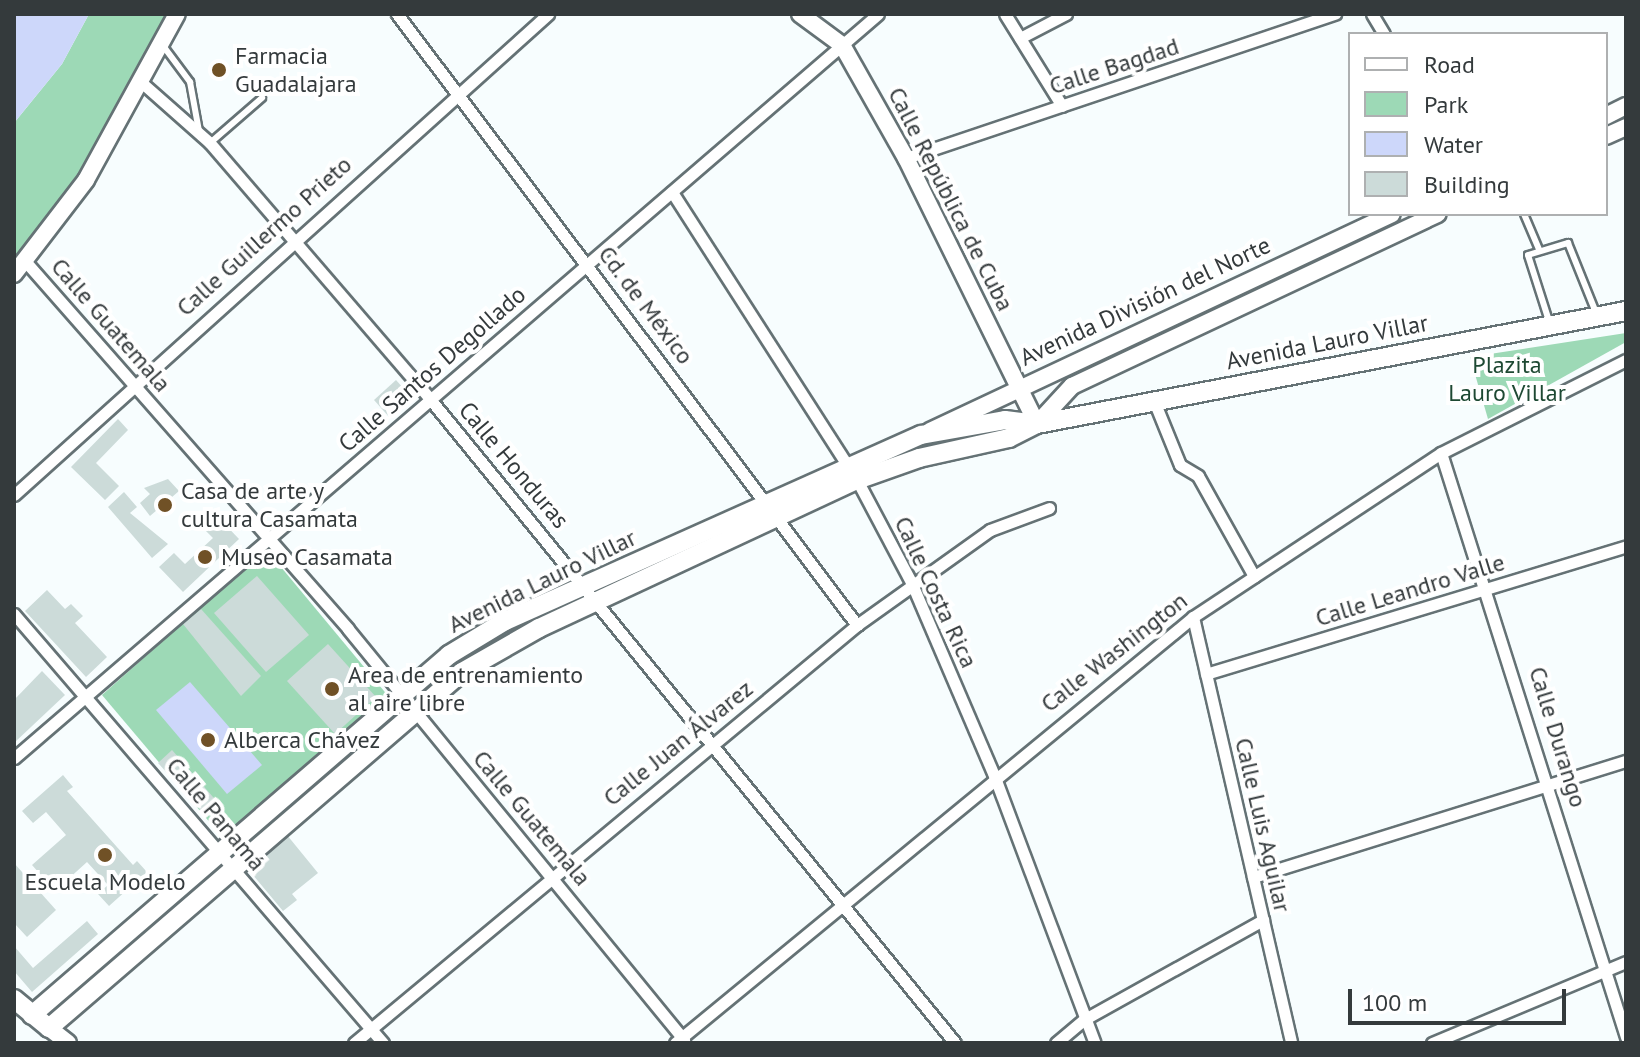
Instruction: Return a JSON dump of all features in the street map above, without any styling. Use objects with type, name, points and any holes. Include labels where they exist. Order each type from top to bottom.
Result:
[{"type":"main road","points":[[14,274],[86,180],[177,14]]},
{"type":"main road","name":"Calle República de Cuba","points":[[800,14],[842,45],[906,158],[1037,424]]},
{"type":"main road","points":[[1608,115],[1626,106]]},
{"type":"main road","name":"Avenida División del Norte","points":[[921,435],[1197,301],[1388,216]]},
{"type":"main road","name":"Avenida División del Norte","points":[[1037,424],[1072,386],[1434,216]]},
{"type":"main road","points":[[1197,301],[1206,323]]},
{"type":"main road","name":"Avenida Lauro Villar","points":[[32,1015],[220,851],[408,703],[597,601],[857,480],[919,458],[1009,438],[1037,424],[1549,321],[1626,311]]},
{"type":"main road","name":"Avenida Lauro Villar","points":[[49,1028],[233,867],[494,627],[846,464],[921,435],[1005,420],[1037,424]]},
{"type":"main road","points":[[14,999],[68,1043]]},
{"type":"street","name":"Cd. de México","points":[[397,14],[766,500],[857,625]]},
{"type":"street","name":"Calle Guillermo Prieto","points":[[14,495],[293,238],[548,14]]},
{"type":"street","name":"Calle Santos Degollado","points":[[14,758],[878,14]]},
{"type":"street","points":[[1005,14],[1062,106]]},
{"type":"street","points":[[1020,38],[1066,14]]},
{"type":"street","name":"Calle Bagdad","points":[[906,158],[1335,14]]},
{"type":"street","points":[[1372,14],[1383,32]]},
{"type":"street","name":"Calle Honduras","points":[[141,82],[210,143],[430,399],[585,585],[955,1043]]},
{"type":"street","name":"Calle Costa Rica","points":[[672,192],[857,480],[912,584],[994,775],[1095,1043]]},
{"type":"street","name":"Calle Guatemala","points":[[26,262],[270,539],[408,703],[552,875],[681,1041]]},
{"type":"street","name":"Calle Washington","points":[[681,1041],[994,775],[1193,617],[1441,453],[1626,360]]},
{"type":"street","points":[[1154,401],[1180,465],[1198,476],[1254,576]]},
{"type":"street","name":"Calle Durango","points":[[1441,453],[1550,783],[1626,1037]]},
{"type":"street","name":"Calle Juan Álvarez","points":[[354,1043],[552,875],[857,625],[1007,520],[1049,508]]},
{"type":"street","name":"Calle Leandro Valle","points":[[1206,674],[1626,546]]},
{"type":"street","name":"Calle Panamá","points":[[14,614],[383,1043]]},
{"type":"street","name":"Calle Luis Aguilar","points":[[1193,617],[1291,1043]]},
{"type":"street","points":[[1253,877],[1626,761]]},
{"type":"street","points":[[1056,1043],[1085,1019],[1263,920]]},
{"type":"street","points":[[1432,1043],[1626,962]]},
{"type":"lane","points":[[161,44],[190,82],[199,131]]},
{"type":"lane","points":[[210,143],[262,98]]},
{"type":"lane","points":[[1525,216],[1539,250]]},
{"type":"lane","points":[[1549,321],[1528,255],[1568,243],[1597,316]]},
{"type":"green space","points":[[89,14],[166,14],[83,170],[14,262],[14,123],[62,64]]},
{"type":"green space","name":"Plazita Lauro Villar","points":[[1626,333],[1626,342],[1488,419],[1470,357]]},
{"type":"green space","points":[[266,549],[389,697],[223,838],[102,695]]},
{"type":"water","points":[[14,14],[89,14],[62,64],[14,123]]},
{"type":"water","points":[[190,682],[262,765],[227,794],[156,710]]},
{"type":"building","points":[[396,380],[412,398],[390,418],[374,400]]},
{"type":"building","points":[[118,419],[128,430],[96,463],[119,486],[105,500],[71,467]]},
{"type":"building","points":[[168,479],[179,491],[150,516],[140,503],[150,494],[144,488]]},
{"type":"building","points":[[124,492],[137,507],[130,513],[168,544],[152,558],[108,507]]},
{"type":"building","points":[[217,516],[239,539],[183,592],[159,567],[174,553],[185,564],[213,538],[204,529]]},
{"type":"building","points":[[257,576],[309,635],[266,672],[214,613]]},
{"type":"building","points":[[47,590],[65,609],[71,604],[83,616],[75,623],[107,657],[86,677],[25,611]]},
{"type":"building","points":[[201,609],[261,676],[241,696],[183,624]]},
{"type":"building","name":"Area de entrenamiento al aire libre","points":[[328,644],[376,697],[335,734],[287,681]]},
{"type":"building","points":[[42,671],[65,695],[14,743],[14,700]]},
{"type":"building","points":[[172,750],[220,805],[207,817],[158,763]]},
{"type":"building","points":[[63,775],[73,787],[67,791],[133,865],[137,861],[147,872],[109,906],[98,894],[108,885],[87,862],[55,891],[32,865],[66,835],[46,812],[33,823],[22,811]]},
{"type":"building","points":[[287,835],[318,873],[292,894],[297,900],[283,911],[247,868]]},
{"type":"building","points":[[14,863],[56,910],[27,937],[14,923]]},
{"type":"building","points":[[87,921],[98,934],[32,992],[14,971],[14,946],[33,968]]},
{"type":"place","name":"Farmacia Guadalajara","points":[[219,70]]},
{"type":"place","name":"Casa de arte y cultura Casamata","points":[[165,505]]},
{"type":"place","name":"Museo Casamata","points":[[205,557]]},
{"type":"place","name":"Area de entrenamiento al aire libre","points":[[332,689]]},
{"type":"place","name":"Alberca Chávez","points":[[208,740]]},
{"type":"place","name":"Escuela Modelo","points":[[105,855]]}]
